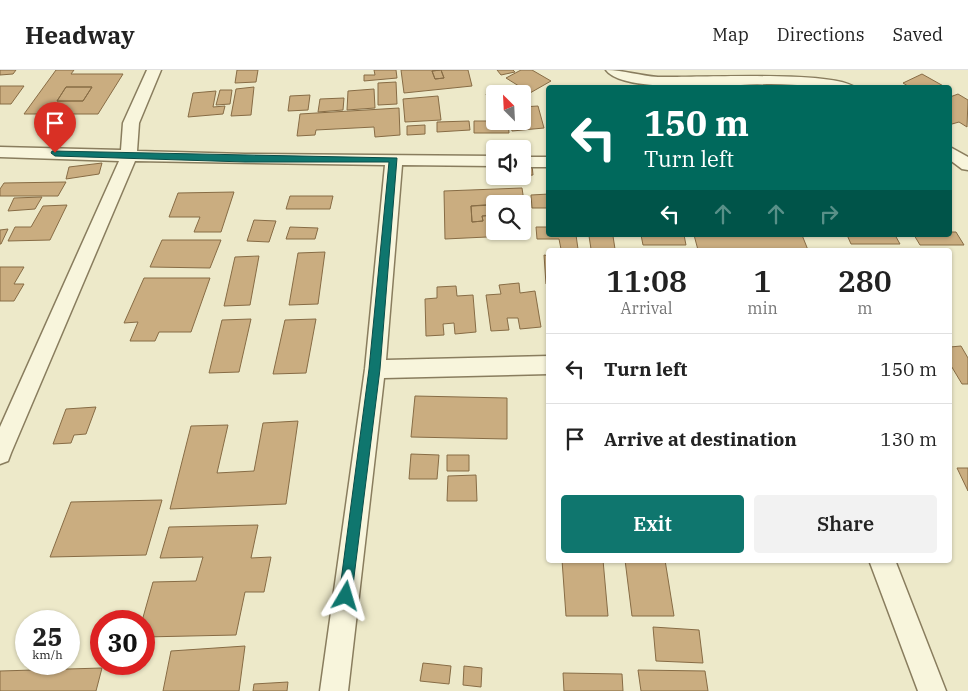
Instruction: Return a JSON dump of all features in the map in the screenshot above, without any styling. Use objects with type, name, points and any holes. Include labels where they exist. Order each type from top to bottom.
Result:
[{"type":"street","points":[[0,453],[129,156],[132,123],[154,70]]},
{"type":"street","points":[[612,70],[621,75],[655,81],[796,81],[837,85]]},
{"type":"street","points":[[0,152],[245,159],[486,161]]},
{"type":"street","points":[[952,154],[968,166]]},
{"type":"street","points":[[334,691],[375,369],[394,160]]},
{"type":"street","points":[[531,162],[546,162]]},
{"type":"street","points":[[952,166],[968,166]]},
{"type":"street","points":[[375,369],[546,365]]},
{"type":"street","points":[[883,563],[932,691]]},
{"type":"building","points":[[0,70],[16,70],[13,74],[0,75]]},
{"type":"building","points":[[56,70],[74,70],[71,74],[123,74],[98,114],[24,114]],"holes":[[[66,87],[92,87],[83,101],[57,101]]]},
{"type":"building","points":[[237,70],[258,70],[256,82],[235,83]]},
{"type":"building","points":[[374,70],[396,70],[397,78],[364,81],[364,75],[375,75]]},
{"type":"building","points":[[401,70],[440,70],[432,71],[435,79],[444,78],[441,70],[468,70],[472,86],[404,93]]},
{"type":"building","points":[[441,70],[444,78],[435,79],[432,71]]},
{"type":"building","points":[[497,70],[513,70],[515,72],[501,75]]},
{"type":"building","points":[[521,70],[532,70],[551,81],[531,92],[531,85],[517,85],[506,78]]},
{"type":"building","points":[[922,74],[942,85],[906,85],[903,83]]},
{"type":"building","points":[[396,82],[397,104],[378,105],[378,83]]},
{"type":"building","points":[[0,86],[24,86],[11,104],[0,104]]},
{"type":"building","points":[[66,87],[92,87],[83,101],[57,101]]},
{"type":"building","points":[[254,87],[251,115],[231,116],[236,89]]},
{"type":"building","points":[[374,89],[375,108],[347,110],[348,91]]},
{"type":"building","points":[[220,90],[232,90],[230,104],[216,105]]},
{"type":"building","points":[[216,91],[213,107],[225,106],[223,114],[188,117],[193,93]]},
{"type":"building","points":[[958,94],[968,100],[967,127],[959,122],[952,124],[952,96]]},
{"type":"building","points":[[310,95],[308,110],[288,111],[290,96]]},
{"type":"building","points":[[438,96],[441,120],[405,122],[403,99]]},
{"type":"building","points":[[344,98],[343,110],[318,112],[320,99]]},
{"type":"building","points":[[531,106],[538,106],[544,128],[531,129]]},
{"type":"building","points":[[399,108],[400,135],[375,137],[374,127],[316,130],[315,135],[297,136],[300,114]]},
{"type":"building","points":[[469,121],[470,130],[437,132],[437,122]]},
{"type":"building","points":[[474,121],[486,121],[486,130],[509,130],[509,133],[474,133]]},
{"type":"building","points":[[425,125],[425,134],[407,135],[407,126]]},
{"type":"building","points":[[102,163],[99,174],[66,179],[69,167]]},
{"type":"building","points":[[66,182],[58,196],[0,196],[0,189],[4,183]]},
{"type":"building","points":[[522,188],[523,195],[486,195],[486,205],[471,206],[472,222],[483,221],[482,216],[486,216],[486,237],[445,239],[444,191]]},
{"type":"building","points":[[234,192],[221,232],[194,232],[200,217],[169,217],[178,193]]},
{"type":"building","points":[[546,194],[546,208],[532,208],[531,195]]},
{"type":"building","points":[[290,196],[333,196],[330,209],[286,209]]},
{"type":"building","points":[[42,197],[35,209],[8,211],[14,198]]},
{"type":"building","points":[[67,205],[50,240],[8,241],[15,227],[31,227],[43,206]]},
{"type":"building","points":[[486,205],[486,216],[482,216],[483,221],[472,222],[471,206]]},
{"type":"building","points":[[254,220],[276,221],[269,242],[247,241]]},
{"type":"building","points":[[290,227],[318,228],[315,239],[286,239]]},
{"type":"building","points":[[536,227],[546,227],[546,237],[576,237],[578,248],[561,248],[559,239],[537,239]]},
{"type":"building","points":[[8,229],[1,244],[0,244],[0,230]]},
{"type":"building","points":[[952,232],[956,232],[964,245],[920,245],[915,237],[952,237]]},
{"type":"building","points":[[589,237],[613,237],[615,248],[591,248]]},
{"type":"building","points":[[641,237],[684,237],[686,245],[643,245]]},
{"type":"building","points":[[695,237],[803,237],[807,248],[697,248]]},
{"type":"building","points":[[848,237],[896,237],[900,244],[851,244]]},
{"type":"building","points":[[162,240],[221,240],[210,268],[150,267]]},
{"type":"building","points":[[325,252],[318,304],[289,305],[298,253]]},
{"type":"building","points":[[544,255],[546,255],[546,284]]},
{"type":"building","points":[[259,256],[250,305],[224,306],[235,257]]},
{"type":"building","points":[[0,267],[24,267],[14,284],[24,284],[14,301],[0,301]]},
{"type":"building","points":[[144,278],[210,278],[191,332],[159,332],[155,341],[130,341],[138,322],[124,323]]},
{"type":"building","points":[[519,283],[520,293],[535,291],[541,327],[520,329],[518,318],[507,318],[509,330],[491,331],[486,295],[501,294],[499,285]]},
{"type":"building","points":[[456,286],[457,296],[473,295],[476,332],[455,334],[454,323],[443,324],[444,335],[426,336],[425,299],[437,298],[437,287]]},
{"type":"building","points":[[251,319],[239,372],[209,373],[222,320]]},
{"type":"building","points":[[316,319],[306,373],[273,374],[285,320]]},
{"type":"building","points":[[961,346],[968,358],[968,384],[962,384],[952,367],[952,347]]},
{"type":"building","points":[[415,396],[507,398],[507,439],[411,437]]},
{"type":"building","points":[[96,407],[86,434],[74,435],[71,443],[53,444],[66,409]]},
{"type":"building","points":[[298,421],[286,504],[170,509],[191,426],[228,425],[217,473],[254,471],[263,423]]},
{"type":"building","points":[[411,454],[439,455],[437,479],[409,479]]},
{"type":"building","points":[[447,455],[469,455],[469,471],[447,471]]},
{"type":"building","points":[[957,468],[968,468],[968,491]]},
{"type":"building","points":[[476,475],[477,501],[447,501],[448,476]]},
{"type":"building","points":[[162,500],[146,555],[50,557],[71,502]]},
{"type":"building","points":[[258,525],[251,558],[271,557],[264,592],[245,592],[236,635],[155,637],[155,610],[145,610],[153,582],[196,581],[203,557],[160,558],[169,527]]},
{"type":"building","points":[[562,563],[603,563],[608,616],[566,616]]},
{"type":"building","points":[[625,563],[665,563],[674,616],[632,616]]},
{"type":"building","points":[[653,627],[699,630],[703,663],[656,661]]},
{"type":"building","points":[[245,646],[239,691],[163,691],[171,651]]},
{"type":"building","points":[[423,663],[451,666],[449,684],[420,681]]},
{"type":"building","points":[[464,666],[482,668],[481,687],[463,685]]},
{"type":"building","points":[[90,668],[90,675],[100,675],[96,691],[0,691],[0,671],[15,671],[15,675],[80,675],[80,669]]},
{"type":"building","points":[[638,670],[705,671],[708,691],[641,691]]},
{"type":"building","points":[[563,673],[622,674],[623,691],[564,691]]},
{"type":"building","points":[[288,682],[287,691],[253,691],[254,684]]},
{"type":"route","points":[[55,153],[245,159],[394,160],[375,369],[346,596]]}]
